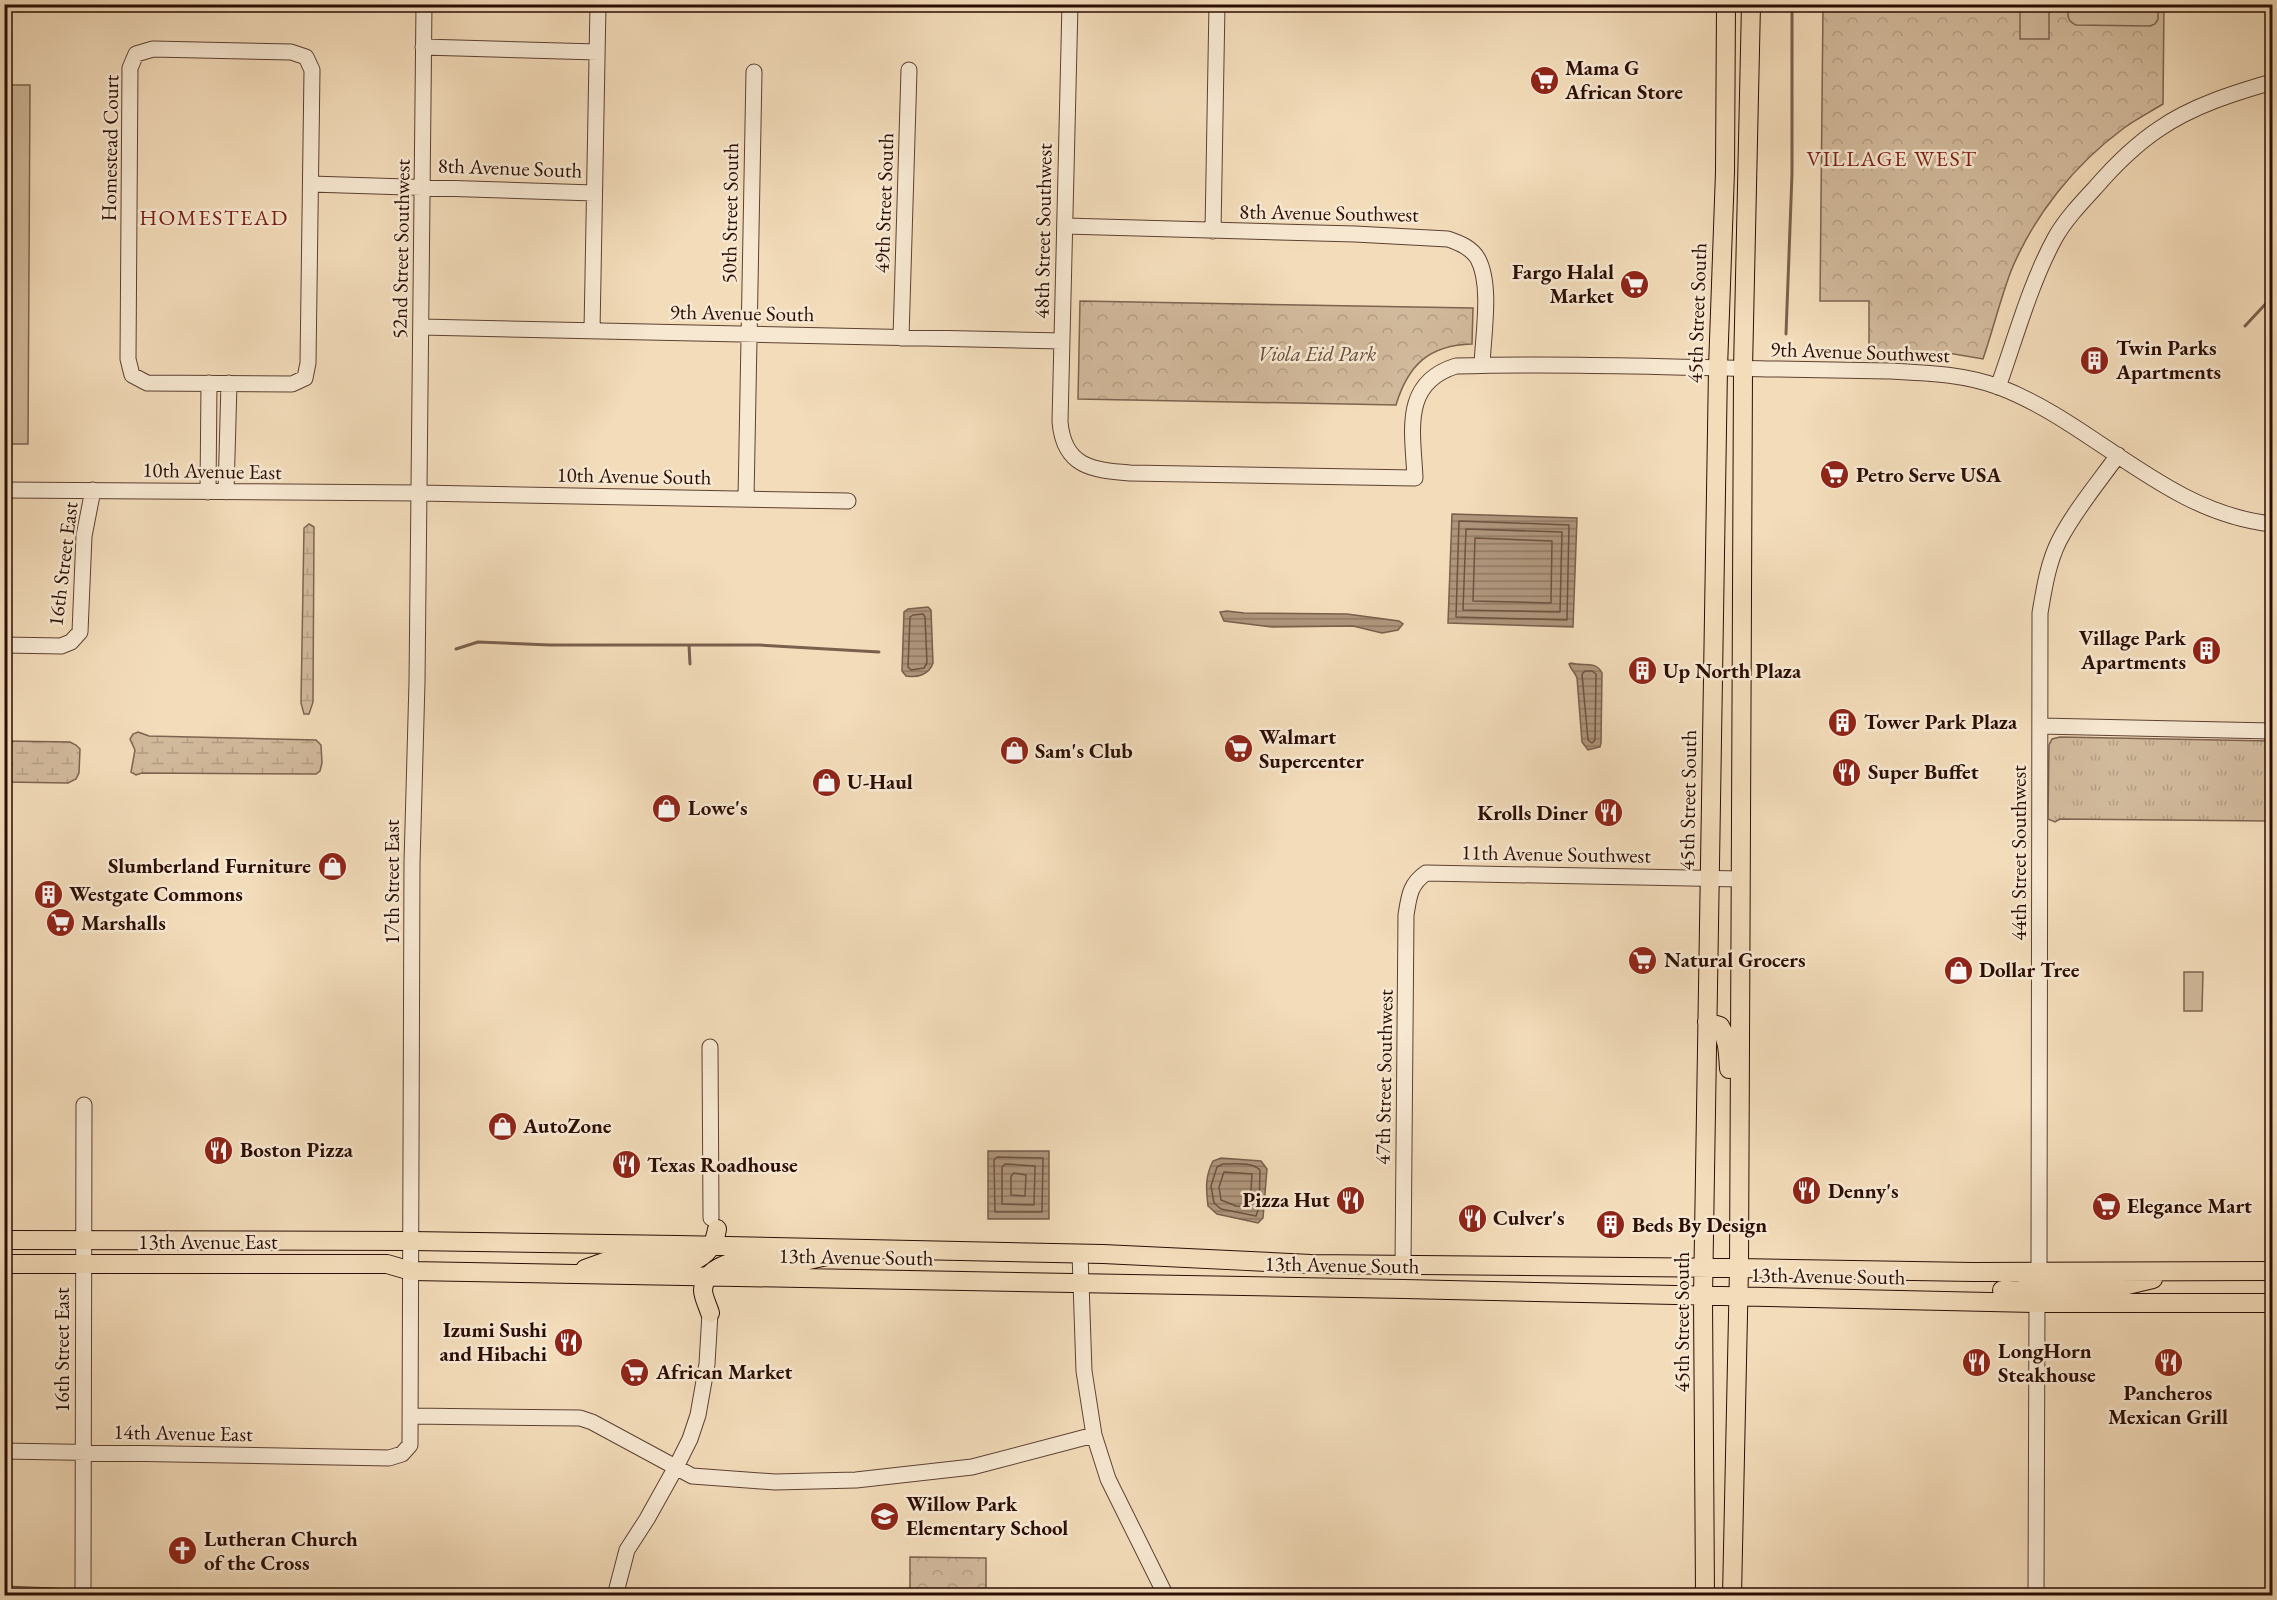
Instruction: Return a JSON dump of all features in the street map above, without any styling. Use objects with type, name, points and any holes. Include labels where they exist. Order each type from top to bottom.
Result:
[{"type":"main road","name":"45th Street South","points":[[1719,1592],[1704,1431],[1703,1297],[1718,368],[1725,172],[1726,4]]},
{"type":"main road","points":[[1719,1592],[1739,1268],[1743,369],[1751,4]]},
{"type":"main road","points":[[1716,488],[1723,537],[1722,599],[1731,619],[1741,623]]},
{"type":"main road","points":[[1714,622],[1725,627],[1730,637],[1733,658],[1733,729],[1742,759]]},
{"type":"main road","points":[[1708,938],[1715,952],[1717,1002],[1720,1014],[1727,1021],[1741,1022]]},
{"type":"main road","points":[[1707,1022],[1720,1026],[1728,1047],[1731,1115],[1738,1160]]},
{"type":"main road","points":[[677,1245],[697,1241],[714,1224]]},
{"type":"main road","points":[[411,1271],[572,1274],[610,1260],[693,1261],[715,1241],[714,1224]]},
{"type":"main road","points":[[714,1224],[722,1236],[745,1248]]},
{"type":"main road","name":"13th Avenue East","points":[[4,1240],[411,1241]]},
{"type":"main road","name":"13th Avenue South","points":[[411,1241],[1080,1253],[1311,1264],[2039,1272],[2272,1271]]},
{"type":"main road","points":[[710,1313],[706,1284],[714,1270],[734,1262],[800,1262],[853,1250]]},
{"type":"main road","name":"13th Avenue East","points":[[4,1264],[84,1266],[387,1264],[411,1271]]},
{"type":"main road","points":[[1266,1287],[1287,1281],[1386,1280],[1398,1278],[1403,1265]]},
{"type":"main road","points":[[1890,1300],[1952,1290],[2025,1290],[2037,1283],[2039,1272]]},
{"type":"main road","points":[[2037,1303],[2044,1292],[2053,1288],[2115,1288],[2187,1272]]},
{"type":"main road","name":"13th Avenue South","points":[[572,1274],[656,1276],[706,1284],[742,1278],[2037,1303],[2272,1303]]},
{"type":"main road","points":[[710,1313],[721,1287],[728,1282],[742,1278]]},
{"type":"main road","points":[[1704,1431],[1713,1488],[1715,1572],[1725,1584],[1719,1592]]},
{"type":"street","name":"52nd Street Southwest","points":[[419,493],[424,4]]},
{"type":"street","points":[[592,331],[598,4]]},
{"type":"street","name":"48th Street Southwest","points":[[1070,4],[1061,433],[1072,456],[1084,466],[1108,471],[1414,478],[1413,413],[1417,396],[1425,383],[1439,371],[1456,366],[1482,365]]},
{"type":"street","points":[[1213,231],[1217,4]]},
{"type":"street","points":[[423,47],[597,52]]},
{"type":"street","name":"Homestead Court","points":[[153,49],[291,52],[306,57],[312,70],[311,184],[308,363],[304,378],[292,384],[147,383],[132,375],[128,359],[130,68],[136,54],[153,49]]},
{"type":"street","name":"49th Street South","points":[[901,338],[909,70]]},
{"type":"street","name":"50th Street South","points":[[746,499],[754,72]]},
{"type":"street","points":[[1998,387],[2044,261],[2056,236],[2089,194],[2124,157],[2159,129],[2195,110],[2272,82]]},
{"type":"street","name":"8th Avenue South","points":[[311,184],[594,193]]},
{"type":"street","name":"8th Avenue Southwest","points":[[1065,226],[1425,236],[1448,239],[1460,243],[1478,259],[1481,270],[1485,291],[1482,365]]},
{"type":"street","name":"9th Avenue South","points":[[421,327],[1062,341]]},
{"type":"street","name":"9th Avenue Southwest","points":[[1482,365],[1943,374],[1968,378],[1998,387],[2032,402],[2118,455],[2147,476],[2210,509],[2272,524]]},
{"type":"street","points":[[208,492],[209,383]]},
{"type":"street","points":[[226,492],[229,383]]},
{"type":"street","name":"44th Street Southwest","points":[[2039,1272],[2040,613],[2047,578],[2058,542],[2118,455]]},
{"type":"street","name":"10th Avenue East","points":[[4,490],[419,493]]},
{"type":"street","name":"16th Street East","points":[[4,645],[61,646],[71,642],[80,632],[84,536],[93,490]]},
{"type":"street","name":"10th Avenue South","points":[[419,493],[848,501]]},
{"type":"street","name":"17th Street East","points":[[411,1416],[412,864],[419,493]]},
{"type":"street","points":[[2040,726],[2272,731]]},
{"type":"street","name":"11th Avenue Southwest","points":[[1409,890],[1417,879],[1426,873],[1740,879]]},
{"type":"street","name":"47th Street Southwest","points":[[1403,1265],[1406,915],[1409,890]]},
{"type":"street","points":[[710,1047],[714,1224]]},
{"type":"street","name":"16th Street East","points":[[82,1596],[84,1105]]},
{"type":"street","points":[[1080,1253],[1086,1393],[1094,1435],[1108,1479],[1166,1596]]},
{"type":"street","points":[[2036,1596],[2037,1303]]},
{"type":"street","points":[[615,1596],[627,1550],[647,1519],[690,1439],[698,1415],[707,1364],[710,1313]]},
{"type":"street","points":[[411,1416],[580,1418],[592,1422],[692,1476],[775,1482],[856,1479],[972,1467],[1094,1435]]},
{"type":"street","name":"14th Avenue East","points":[[4,1451],[389,1458],[402,1454],[410,1444],[411,1416]]},
{"type":"street","points":[[4,1594],[54,1596]]},
{"type":"green space","points":[[1823,5],[2164,5],[2163,104],[2106,142],[2073,174],[2044,211],[2020,250],[2011,271],[1983,359],[1948,353],[1869,350],[1869,301],[1820,301]]},
{"type":"green space","points":[[2020,5],[2049,5],[2049,39],[2020,39]]},
{"type":"green space","points":[[2068,5],[2158,5],[2158,19],[2150,26],[2076,25],[2069,19]]},
{"type":"green space","points":[[5,85],[30,85],[28,444],[5,444]]},
{"type":"green space","name":"Viola Eid Park","points":[[1080,301],[1473,308],[1472,344],[1444,348],[1422,360],[1407,379],[1396,405],[1078,399]]},
{"type":"green space","points":[[309,524],[314,527],[313,702],[309,714],[304,714],[301,703],[304,528]]},
{"type":"green space","points":[[138,732],[149,736],[316,740],[321,745],[322,763],[320,771],[316,774],[142,773],[136,775],[131,772],[135,750],[130,739]]},
{"type":"green space","points":[[2060,737],[2272,741],[2272,821],[2060,819],[2055,822],[2048,819],[2049,745],[2052,739]]},
{"type":"green space","points":[[5,741],[70,742],[80,749],[79,773],[76,779],[68,783],[5,782]]},
{"type":"green space","points":[[2184,972],[2203,972],[2202,1011],[2184,1011]]},
{"type":"green space","points":[[910,1557],[986,1558],[986,1594],[910,1592]]},
{"type":"water","points":[[1452,514],[1577,518],[1573,627],[1448,623]]},
{"type":"water","points":[[928,607],[931,610],[933,663],[922,675],[906,676],[902,671],[904,612],[908,609]]},
{"type":"water","points":[[1220,612],[1347,614],[1399,621],[1403,624],[1398,630],[1382,633],[1353,626],[1272,627],[1224,621]]},
{"type":"water","points":[[1569,664],[1593,665],[1602,673],[1600,747],[1588,750],[1582,742],[1577,678]]},
{"type":"water","points":[[988,1151],[1049,1151],[1049,1219],[988,1219]]},
{"type":"water","points":[[1221,1158],[1261,1161],[1267,1169],[1263,1218],[1258,1223],[1217,1214],[1208,1206],[1207,1177],[1213,1161]]},
{"type":"waterway","points":[[1786,334],[1792,174],[1792,4]]},
{"type":"waterway","points":[[2245,326],[2272,297]]},
{"type":"waterway","points":[[456,649],[478,642],[550,645],[759,645],[879,652]]},
{"type":"waterway","points":[[689,645],[690,664]]},
{"type":"place","name":"Mama G African Store","points":[[1544,80]]},
{"type":"place","name":"Fargo Halal Market","points":[[1635,284]]},
{"type":"place","name":"Twin Parks Apartments","points":[[2095,360]]},
{"type":"place","name":"Petro Serve USA","points":[[1835,475]]},
{"type":"place","name":"Village Park Apartments","points":[[2207,650]]},
{"type":"place","name":"Up North Plaza","points":[[1642,671]]},
{"type":"place","name":"Tower Park Plaza","points":[[1843,722]]},
{"type":"place","name":"Walmart Supercenter","points":[[1238,749]]},
{"type":"place","name":"Sam's Club","points":[[1014,751]]},
{"type":"place","name":"Super Buffet","points":[[1847,772]]},
{"type":"place","name":"U-Haul","points":[[826,782]]},
{"type":"place","name":"Lowe's","points":[[667,808]]},
{"type":"place","name":"Krolls Diner","points":[[1609,813]]},
{"type":"place","name":"Slumberland Furniture","points":[[332,866]]},
{"type":"place","name":"Westgate Commons","points":[[48,894]]},
{"type":"place","name":"Marshalls","points":[[60,923]]},
{"type":"place","name":"Natural Grocers","points":[[1643,960]]},
{"type":"place","name":"Dollar Tree","points":[[1958,970]]},
{"type":"place","name":"AutoZone","points":[[502,1126]]},
{"type":"place","name":"Boston Pizza","points":[[219,1150]]},
{"type":"place","name":"Texas Roadhouse","points":[[626,1165]]},
{"type":"place","name":"Denny's","points":[[1807,1191]]},
{"type":"place","name":"Pizza Hut","points":[[1351,1200]]},
{"type":"place","name":"Elegance Mart","points":[[2106,1206]]},
{"type":"place","name":"Culver's","points":[[1472,1218]]},
{"type":"place","name":"Beds By Design","points":[[1611,1225]]},
{"type":"place","name":"Izumi Sushi and Hibachi","points":[[568,1342]]},
{"type":"place","name":"Pancheros Mexican Grill","points":[[2168,1362]]},
{"type":"place","name":"LongHorn Steakhouse","points":[[1977,1363]]},
{"type":"place","name":"African Market","points":[[635,1372]]},
{"type":"place","name":"Willow Park Elementary School","points":[[885,1516]]},
{"type":"place","name":"Lutheran Church of the Cross","points":[[183,1551]]},
{"type":"district","name":"VILLAGE WEST","points":[[1892,158]]},
{"type":"district","name":"HOMESTEAD","points":[[214,217]]}]
